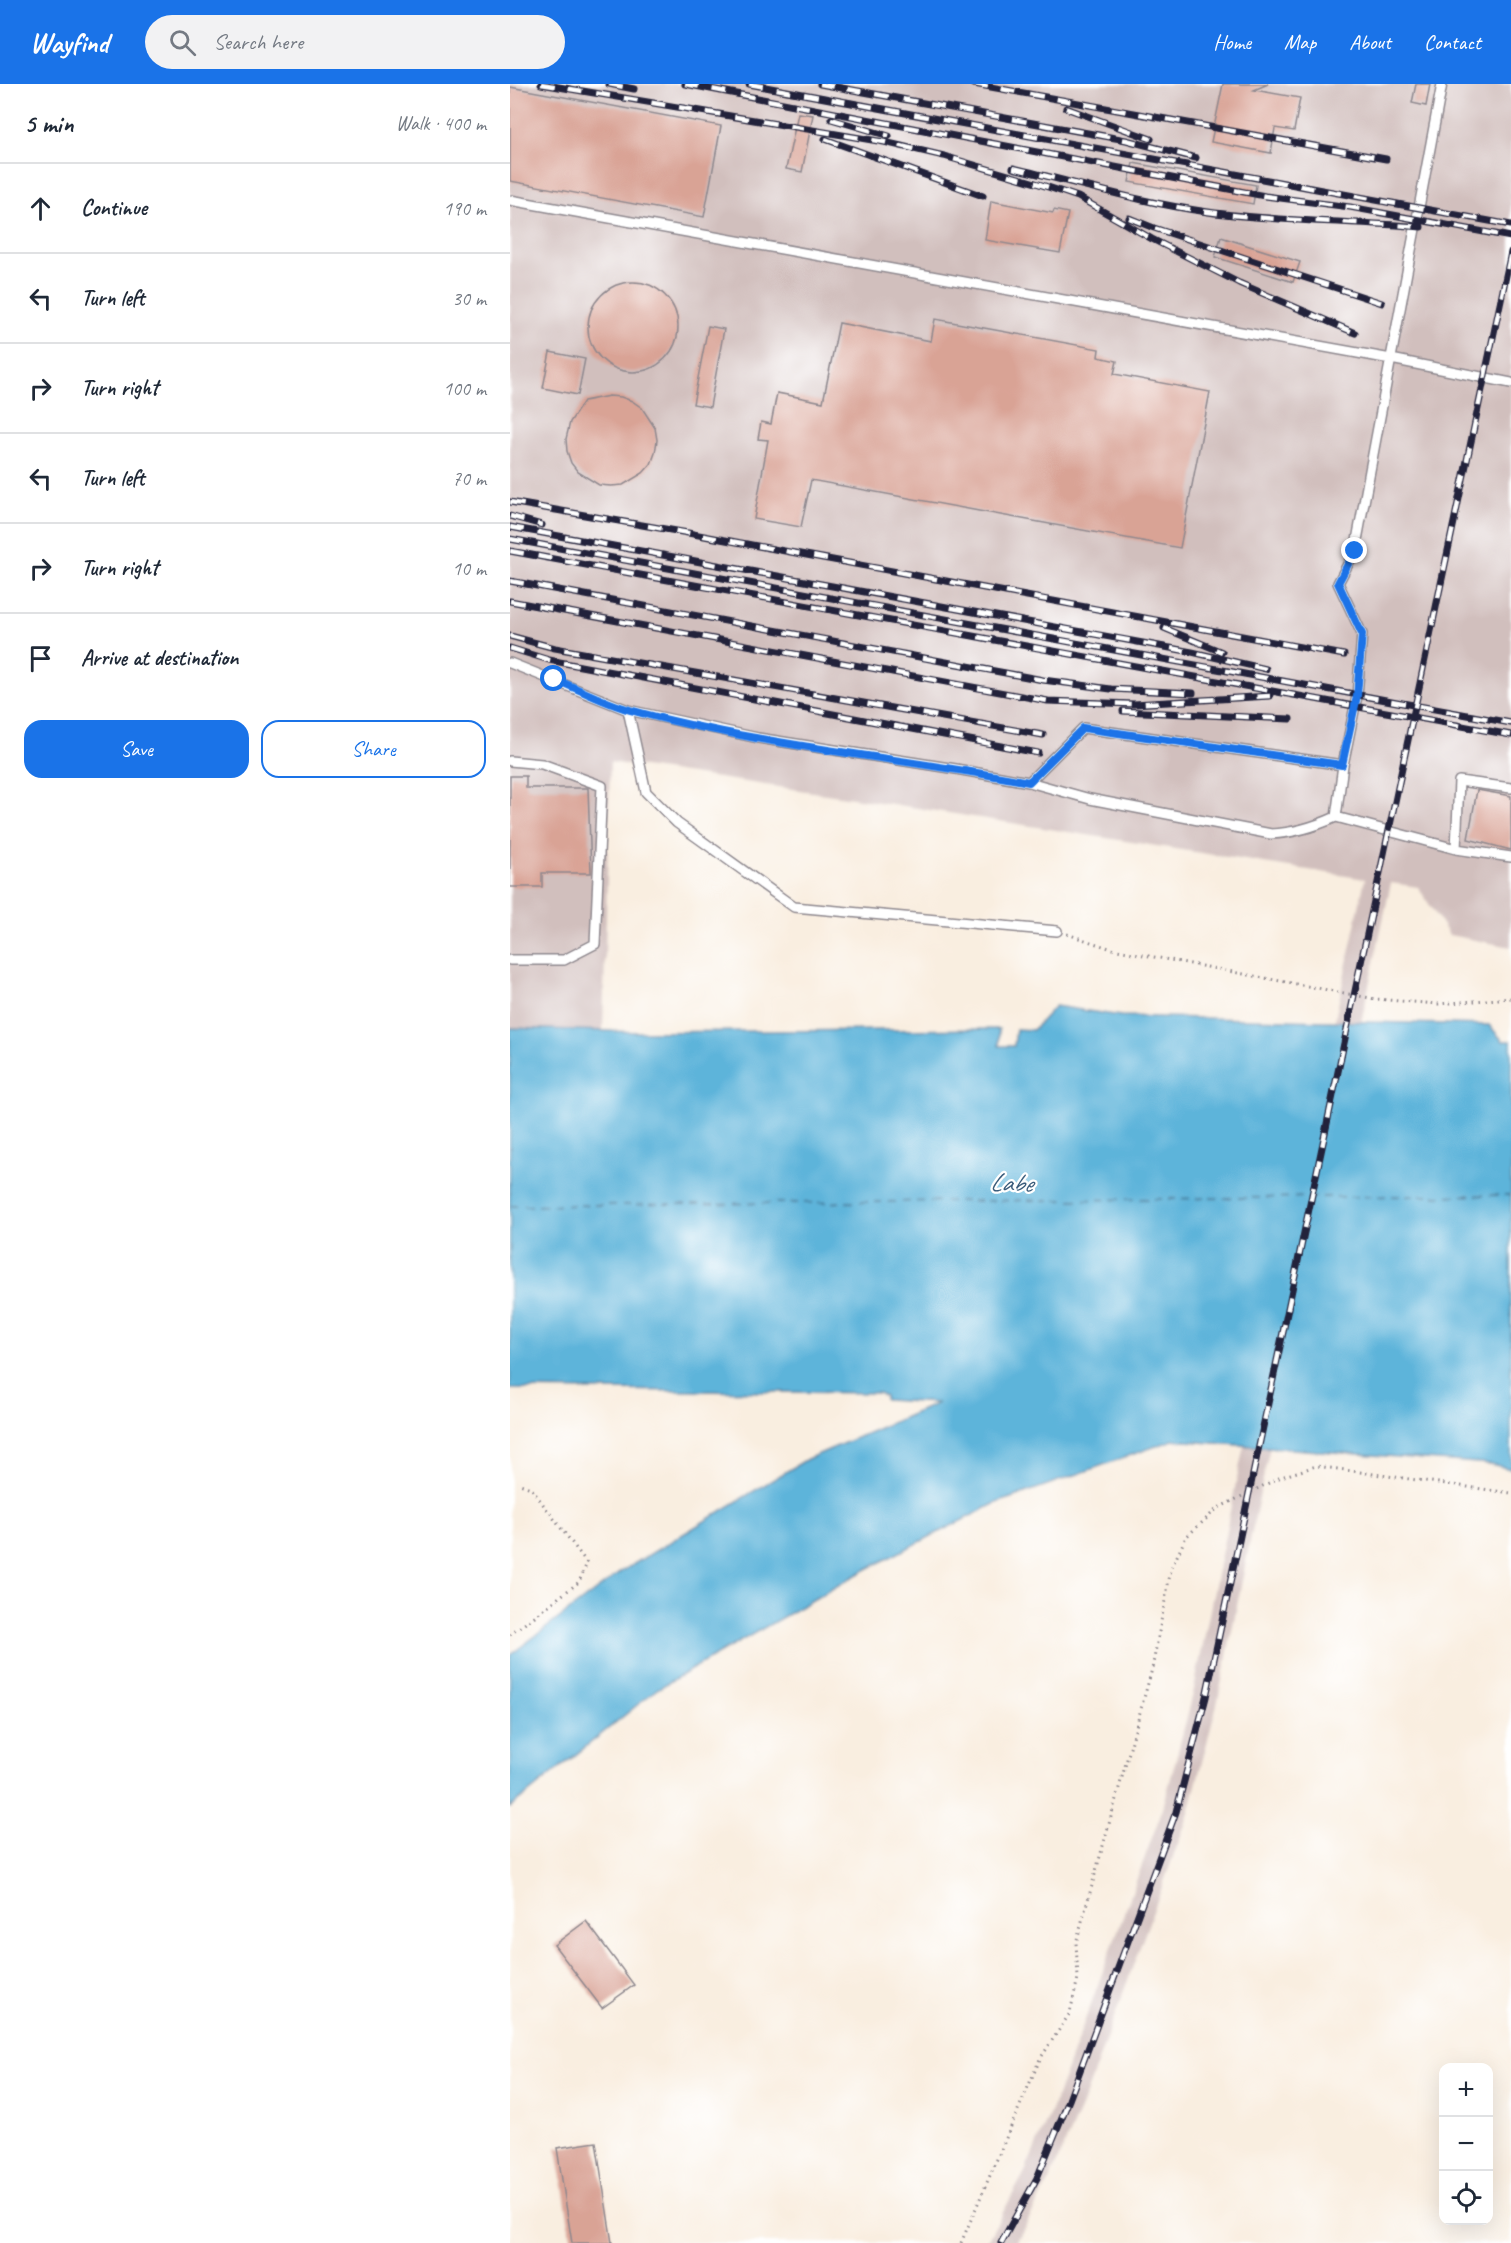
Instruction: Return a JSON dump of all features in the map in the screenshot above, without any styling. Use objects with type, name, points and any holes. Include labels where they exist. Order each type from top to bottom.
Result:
[{"type":"lane","points":[[1336,817],[1342,765],[1357,696],[1362,634],[1338,583],[1355,551],[1442,84]]},
{"type":"lane","points":[[510,200],[1511,383]]},
{"type":"lane","points":[[510,663],[628,710],[758,738],[1029,782],[1090,799],[1271,834],[1290,833],[1313,827],[1336,817],[1456,849],[1511,857]]},
{"type":"lane","points":[[628,710],[646,792],[677,823],[794,907],[1057,931]]},
{"type":"lane","points":[[1029,782],[1083,728],[1342,765]]},
{"type":"lane","points":[[510,761],[542,764],[602,786],[595,944],[564,960],[510,960]]},
{"type":"lane","points":[[1456,849],[1459,781],[1511,788]]},
{"type":"path","points":[[1057,931],[1112,949],[1375,999],[1438,1004],[1511,998]]},
{"type":"path","points":[[961,2243],[1040,2059],[1070,2013],[1078,1978],[1076,1942],[1152,1669],[1171,1569],[1186,1537],[1218,1508],[1281,1477],[1316,1466],[1511,1493]]},
{"type":"path","points":[[510,1635],[579,1582],[587,1563],[531,1488],[520,1484]]},
{"type":"shaded area","points":[[510,84],[1511,84],[1511,947],[1449,935],[1418,887],[1391,883],[1254,1521],[1218,1700],[1188,1816],[1082,2105],[1048,2183],[1016,2243],[986,2243],[1025,2172],[1057,2096],[1163,1808],[1193,1694],[1365,879],[610,762],[603,1031],[510,1028]]},
{"type":"water","name":"Labe","points":[[1055,1006],[1121,1016],[1489,1025],[1503,1041],[1511,1041],[1511,1469],[1491,1464],[1173,1440],[994,1504],[863,1571],[657,1689],[510,1808],[510,1655],[622,1571],[807,1459],[938,1403],[885,1400],[885,1396],[879,1393],[510,1389],[510,1028],[641,1032],[999,1029],[999,1046],[1014,1046],[1016,1029],[1033,1030]]},
{"type":"building","points":[[1223,84],[1268,84],[1254,90],[1300,98],[1294,131],[1275,128],[1271,153],[1211,142]]},
{"type":"building","points":[[1416,84],[1430,84],[1426,106],[1412,103]]},
{"type":"building","points":[[510,87],[721,126],[704,217],[510,181]]},
{"type":"building","points":[[798,113],[813,115],[802,172],[786,169]]},
{"type":"building","points":[[1133,163],[1256,185],[1253,204],[1129,182]]},
{"type":"building","points":[[991,201],[1053,213],[1054,210],[1068,213],[1060,253],[985,240]]},
{"type":"building","points":[[1221,237],[1300,262],[1293,282],[1215,257]]},
{"type":"building","points":[[633,282],[650,285],[665,295],[675,310],[678,327],[675,344],[665,359],[650,369],[633,372],[616,369],[601,359],[591,344],[588,327],[591,310],[601,295],[616,285]]},
{"type":"building","points":[[935,319],[1099,349],[1098,357],[1117,361],[1114,374],[1210,392],[1180,548],[811,480],[801,527],[754,519],[768,440],[758,439],[761,422],[771,424],[777,393],[823,402],[839,323],[931,341]]},
{"type":"building","points":[[708,326],[724,329],[710,407],[693,404]]},
{"type":"building","points":[[550,352],[585,359],[578,395],[543,388]]},
{"type":"building","points":[[609,396],[632,401],[642,408],[655,428],[657,440],[651,464],[643,473],[623,485],[599,485],[578,472],[571,463],[567,451],[566,439],[570,422],[584,401]]},
{"type":"building","points":[[510,776],[526,776],[526,788],[588,788],[591,873],[542,873],[542,887],[510,887]]},
{"type":"building","points":[[1477,790],[1511,796],[1511,850],[1468,839]]},
{"type":"building","points":[[586,1921],[634,1985],[602,2008],[554,1945]]},
{"type":"building","points":[[596,2142],[612,2243],[572,2243],[557,2148]]},
{"type":"ferry route","points":[[510,1206],[1511,1195]]},
{"type":"railway","points":[[541,84],[884,142],[944,156],[1039,184],[1078,197],[1152,239],[1239,283],[1355,333]]},
{"type":"railway","points":[[609,84],[634,89]]},
{"type":"railway","points":[[685,84],[1265,196],[1350,207],[1511,237]]},
{"type":"railway","points":[[749,84],[1511,225]]},
{"type":"railway","points":[[820,84],[1126,140],[1196,158]]},
{"type":"railway","points":[[974,84],[1386,159]]},
{"type":"railway","points":[[1066,108],[1151,139]]},
{"type":"railway","points":[[831,119],[889,136]]},
{"type":"railway","points":[[825,139],[983,196]]},
{"type":"railway","points":[[1013,168],[1134,198],[1208,212],[1261,218],[1421,227]]},
{"type":"railway","points":[[1129,218],[1382,303]]},
{"type":"railway","points":[[1001,2243],[1037,2178],[1069,2100],[1176,1812],[1206,1697],[1511,252]]},
{"type":"railway","points":[[510,502],[1344,655]]},
{"type":"railway","points":[[510,516],[542,525]]},
{"type":"railway","points":[[510,527],[1192,652],[1266,669]]},
{"type":"railway","points":[[510,539],[1511,723]]},
{"type":"railway","points":[[510,551],[1511,735]]},
{"type":"railway","points":[[510,581],[1043,680],[1111,689],[1193,693]]},
{"type":"railway","points":[[510,601],[1048,701],[1134,704],[1270,696]]},
{"type":"railway","points":[[1164,628],[1222,652]]},
{"type":"railway","points":[[510,636],[555,648],[1043,735]]},
{"type":"railway","points":[[510,648],[549,660],[1038,753]]},
{"type":"railway","points":[[1123,711],[1290,719]]},
{"type":"route","points":[[554,679],[628,710],[758,738],[1029,782],[1083,728],[1342,765],[1357,696],[1362,634],[1338,583],[1355,551]]}]
